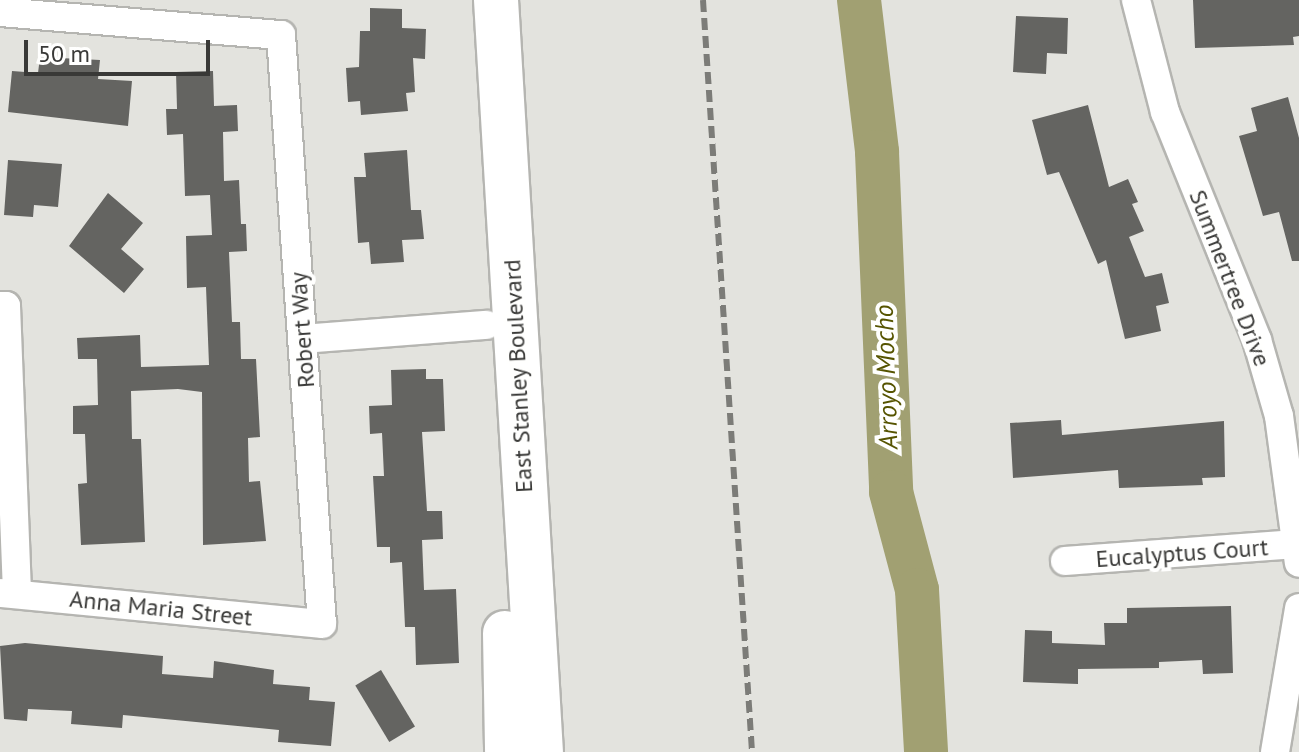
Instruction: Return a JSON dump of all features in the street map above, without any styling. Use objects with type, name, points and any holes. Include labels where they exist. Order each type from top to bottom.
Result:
[{"type":"main road","name":"East Stanley Boulevard","points":[[466,0],[507,752]]},
{"type":"main road","name":"East Stanley Boulevard","points":[[496,0],[541,752]]},
{"type":"street","name":"Summertree Drive","points":[[1136,0],[1165,112],[1257,340],[1279,416],[1299,544],[1299,563]]},
{"type":"street","name":"Robert Way","points":[[0,12],[281,35],[322,624]]},
{"type":"street","points":[[0,306],[6,306],[8,594]]},
{"type":"street","points":[[303,339],[486,325]]},
{"type":"street","name":"Eucalyptus Court","points":[[1065,561],[1299,544]]},
{"type":"street","name":"Anna Maria Street","points":[[8,594],[322,624]]},
{"type":"street","points":[[1275,752],[1299,608]]},
{"type":"building","points":[[1193,0],[1299,0],[1299,36],[1293,37],[1294,45],[1195,48]]},
{"type":"building","points":[[370,8],[402,9],[402,28],[426,29],[425,59],[413,58],[415,92],[406,93],[408,111],[361,115],[360,101],[348,102],[346,68],[359,67],[360,31],[370,31]]},
{"type":"building","points":[[1016,16],[1068,18],[1067,54],[1047,53],[1046,74],[1013,72]]},
{"type":"building","points":[[40,57],[100,60],[98,79],[132,81],[128,126],[8,112],[12,71],[38,73]]},
{"type":"building","points":[[213,71],[214,106],[237,105],[238,131],[223,132],[224,181],[239,180],[241,224],[246,224],[247,251],[229,252],[232,322],[240,322],[241,359],[256,359],[260,437],[248,438],[249,482],[260,481],[266,541],[203,545],[202,392],[178,389],[131,391],[132,439],[141,439],[145,542],[81,545],[78,484],[87,483],[85,434],[73,434],[73,406],[98,405],[97,359],[78,359],[77,338],[140,335],[141,367],[209,365],[206,287],[187,288],[186,236],[212,235],[210,195],[185,196],[183,134],[167,135],[166,109],[177,109],[176,72]]},
{"type":"building","points":[[1288,97],[1299,138],[1299,261],[1292,261],[1279,212],[1263,216],[1239,136],[1257,131],[1251,108]]},
{"type":"building","points":[[1088,105],[1109,187],[1128,179],[1138,202],[1132,204],[1144,231],[1129,237],[1145,277],[1162,273],[1169,303],[1156,306],[1161,331],[1125,339],[1106,260],[1098,264],[1059,172],[1047,175],[1032,120]]},
{"type":"building","points":[[407,150],[411,210],[421,210],[424,239],[402,240],[404,262],[371,264],[369,242],[358,243],[354,177],[366,177],[364,153]]},
{"type":"building","points":[[8,160],[62,164],[58,207],[34,205],[33,217],[4,215]]},
{"type":"building","points":[[108,193],[143,223],[121,249],[144,269],[124,293],[69,246]]},
{"type":"building","points":[[426,369],[426,379],[443,379],[445,431],[422,432],[427,511],[442,511],[443,539],[422,540],[424,590],[456,589],[459,663],[416,665],[415,627],[405,627],[402,562],[390,563],[390,547],[377,547],[373,476],[384,476],[382,433],[370,434],[369,406],[392,405],[391,370]]},
{"type":"building","points":[[1061,420],[1062,435],[1224,421],[1225,477],[1202,478],[1203,485],[1119,488],[1118,470],[1013,478],[1010,423]]},
{"type":"building","points":[[1231,606],[1233,673],[1203,674],[1202,660],[1159,662],[1159,668],[1078,669],[1078,684],[1023,682],[1025,630],[1052,631],[1052,643],[1105,645],[1104,623],[1127,623],[1127,608]]},
{"type":"building","points":[[25,643],[163,656],[162,674],[213,678],[214,661],[274,670],[273,684],[310,687],[309,700],[335,702],[331,746],[278,742],[279,730],[123,715],[122,728],[71,724],[72,711],[28,709],[27,721],[4,719],[0,646]]},
{"type":"building","points":[[381,670],[415,727],[389,742],[355,685]]},
{"type":"waterway","name":"Arroyo Mocho","points":[[859,0],[877,152],[891,492],[917,590],[926,752]]},
{"type":"railway","points":[[703,0],[752,752]]}]
